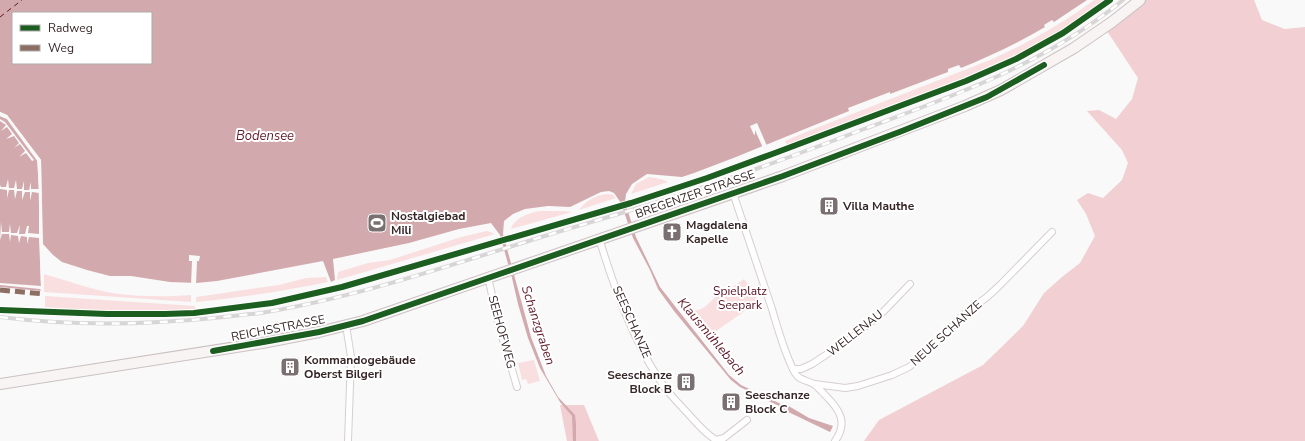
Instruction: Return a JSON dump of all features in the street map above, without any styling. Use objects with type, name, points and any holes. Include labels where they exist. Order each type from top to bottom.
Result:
[{"type":"main road","name":"BREGENZER STRASSE","points":[[346,325],[488,278],[733,193],[902,131],[987,97],[1018,81],[1080,44],[1140,0]]},
{"type":"main road","name":"REICHSSTRASSE","points":[[0,384],[249,346],[346,325]]},
{"type":"street","points":[[733,193],[782,341],[793,369],[799,378],[814,384],[839,412],[842,428],[835,441]]},
{"type":"street","name":"NEUE SCHANZE","points":[[814,384],[845,388],[858,386],[892,375],[909,367],[924,355],[963,315],[999,286],[1052,232]]},
{"type":"street","name":"SEESCHANZE","points":[[600,238],[633,330],[643,351],[666,388],[706,432],[716,440],[724,438],[747,420]]},
{"type":"street","name":"SEEHOFWEG","points":[[488,278],[501,333],[517,387]]},
{"type":"street","name":"WELLENAU","points":[[793,369],[802,369],[812,364],[850,339],[883,312],[910,284]]},
{"type":"street","points":[[346,325],[350,357],[348,441]]},
{"type":"green space","points":[[1094,0],[1105,0],[1039,44],[996,65],[940,88],[787,146],[785,141],[806,132],[1003,54],[1057,25]]},
{"type":"green space","points":[[649,177],[668,182],[631,194],[636,184]]},
{"type":"green space","points":[[609,194],[616,198],[579,210],[592,199],[600,195]]},
{"type":"green space","points":[[540,211],[572,212],[511,229],[516,221],[527,214]]},
{"type":"green space","points":[[487,231],[495,234],[337,280],[338,272],[368,263],[390,260],[461,237]]},
{"type":"green space","points":[[44,274],[86,287],[112,293],[151,296],[191,295],[191,302],[44,292]]},
{"type":"green space","points":[[326,277],[328,282],[246,296],[196,302],[196,297],[279,285],[306,278]]},
{"type":"green space","name":"Spielplatz Seepark","points":[[744,279],[758,299],[742,313],[706,338],[684,312],[696,311],[704,308],[718,294],[722,297],[723,294]]},
{"type":"green space","points":[[45,296],[195,306],[195,309],[163,311],[72,310],[45,307]]},
{"type":"green space","points":[[534,360],[540,381],[528,384],[526,379],[522,380],[518,363]]},
{"type":"shaded area","points":[[1145,0],[1254,0],[1262,20],[1285,29],[1305,27],[1305,441],[864,441],[879,420],[983,365],[1023,326],[1044,293],[1080,263],[1095,236],[1086,214],[1077,200],[1088,193],[1103,198],[1122,180],[1128,163],[1122,150],[1087,111],[1099,110],[1116,119],[1132,99],[1138,78],[1107,31]]},
{"type":"shaded area","points":[[560,405],[584,405],[599,441],[567,441]]},
{"type":"water","name":"Bodensee","points":[[0,0],[1087,0],[1054,22],[1052,20],[1044,25],[1045,27],[1035,33],[1004,49],[961,68],[959,65],[948,69],[948,72],[848,108],[849,111],[694,173],[682,177],[647,174],[632,184],[626,194],[625,202],[636,237],[660,287],[729,375],[741,385],[781,404],[787,405],[809,418],[833,426],[830,432],[740,387],[731,380],[674,311],[658,289],[633,238],[621,203],[614,193],[609,191],[601,192],[570,207],[548,206],[525,209],[513,214],[504,221],[503,234],[531,337],[546,376],[558,397],[575,415],[576,441],[573,441],[572,416],[560,402],[540,368],[528,338],[500,235],[491,223],[459,229],[409,243],[333,259],[335,280],[331,282],[323,261],[217,281],[196,283],[170,282],[131,276],[110,276],[62,262],[43,244],[41,160],[7,115],[0,112]]},
{"type":"water","points":[[0,116],[7,119],[38,162],[41,291],[0,287]]},
{"type":"pier","points":[[0,112],[7,115],[41,160],[43,291],[40,289],[0,285],[0,283],[41,286],[39,238],[29,237],[27,244],[27,237],[21,236],[19,243],[18,236],[11,235],[10,242],[9,234],[2,234],[0,240],[1,222],[2,232],[9,232],[10,224],[11,233],[17,233],[20,225],[19,234],[25,234],[27,226],[29,226],[28,233],[39,234],[39,193],[32,192],[30,201],[30,192],[25,192],[22,200],[22,191],[17,191],[15,199],[14,190],[9,190],[7,198],[7,190],[0,189],[0,185],[1,187],[6,187],[8,179],[9,188],[14,188],[16,180],[17,189],[22,189],[24,181],[24,190],[29,190],[31,182],[31,189],[39,189],[37,160],[7,119],[0,116]]},
{"type":"pier","points":[[0,119],[5,122],[34,160],[32,161],[26,153],[19,157],[25,151],[20,144],[14,148],[19,143],[14,136],[6,139],[12,134],[7,127],[1,131],[6,125],[0,121]]},
{"type":"pier","points":[[757,123],[767,146],[763,148],[755,130],[754,135],[750,126]]},
{"type":"pier","points":[[189,255],[200,256],[199,261],[197,261],[196,285],[191,285],[192,261],[189,261]]},
{"type":"ferry route","points":[[0,17],[22,0]]},
{"type":"railway","points":[[0,317],[53,322],[107,324],[214,318],[261,313],[298,306],[406,279],[707,186],[932,104],[999,76],[1031,60],[1093,23],[1123,0]]},
{"type":"marked path","points":[[0,290],[44,294]]},
{"type":"cycle path","points":[[0,310],[107,314],[194,313],[272,303],[342,287],[631,203],[707,178],[775,153],[966,81],[1016,59],[1063,33],[1110,0]]},
{"type":"cycle path","points":[[213,351],[319,332],[363,321],[488,278],[783,176],[902,131],[987,97],[1044,65]]},
{"type":"place","name":"Villa Mauthe","points":[[829,206]]},
{"type":"place","name":"Nostalgiebad Mili","points":[[377,223]]},
{"type":"place","name":"Magdalena Kapelle","points":[[672,232]]},
{"type":"place","name":"Kommandogebäude Oberst Bilgeri","points":[[290,367]]},
{"type":"place","name":"Seeschanze Block B","points":[[686,382]]},
{"type":"place","name":"Seeschanze Block C","points":[[731,402]]},
{"type":"water label","name":"Schanzgraben","points":[[539,325]]},
{"type":"water label","name":"Klausmühlebach","points":[[712,336]]}]
